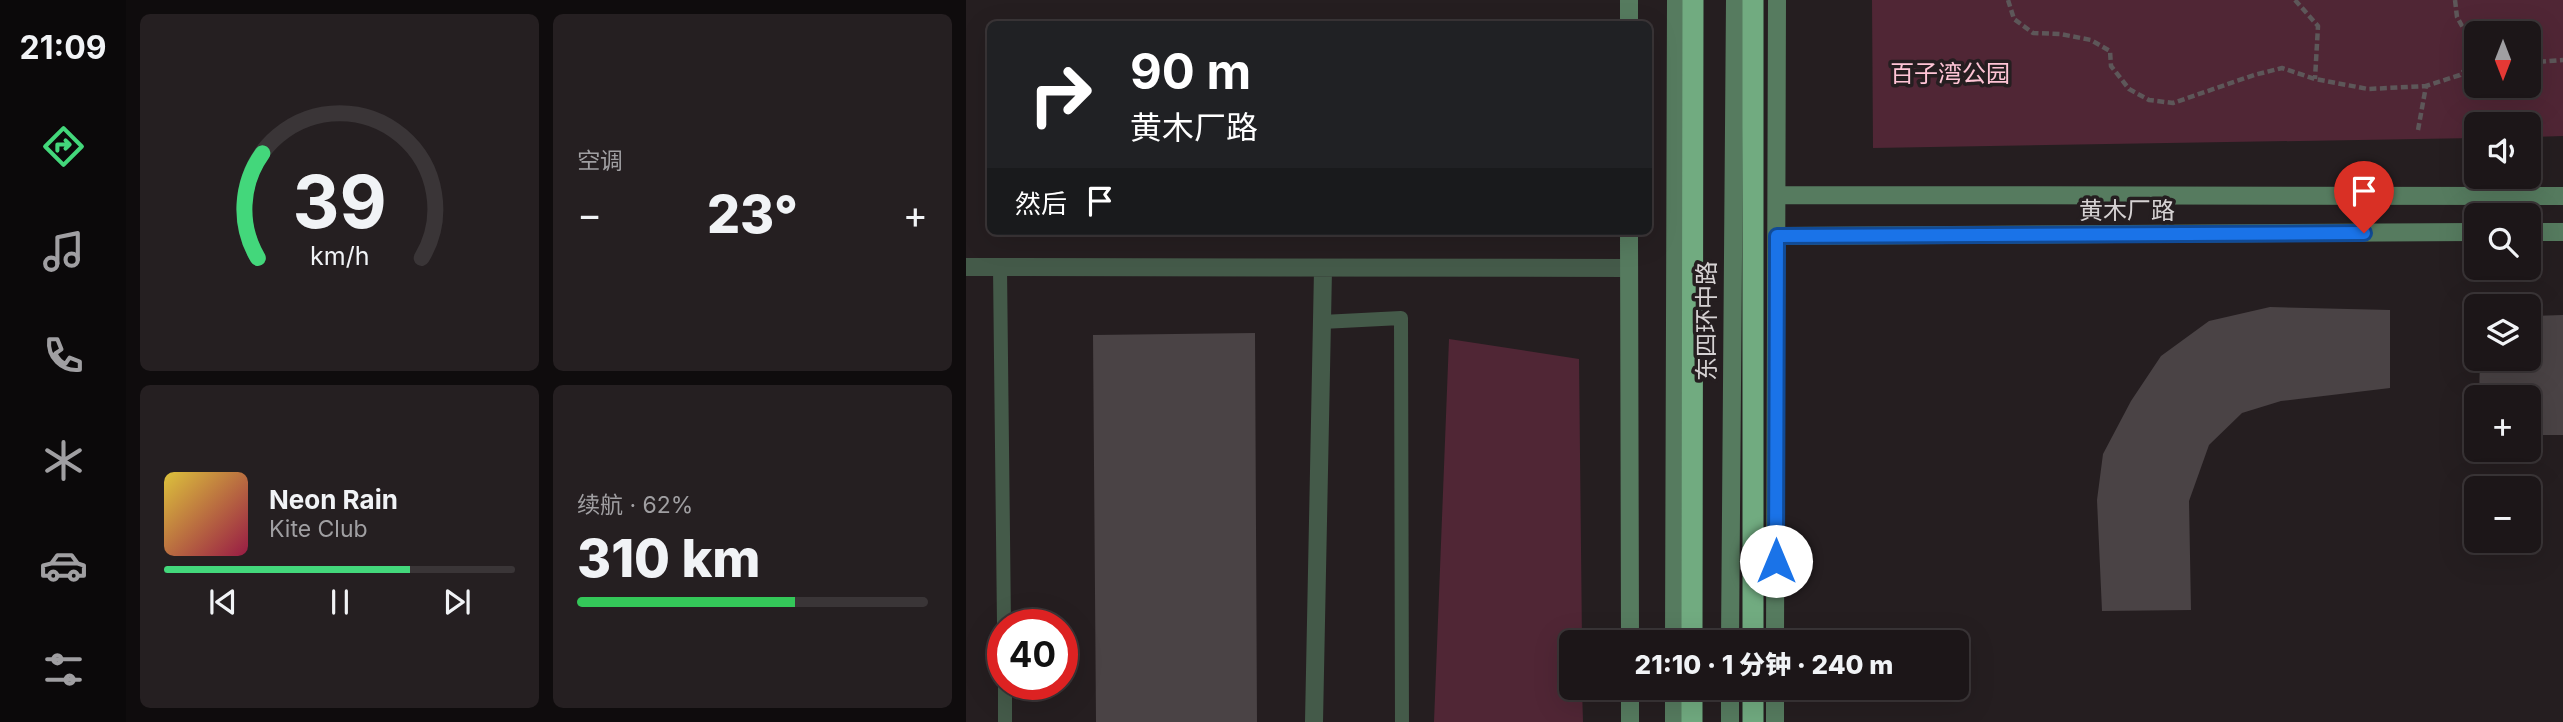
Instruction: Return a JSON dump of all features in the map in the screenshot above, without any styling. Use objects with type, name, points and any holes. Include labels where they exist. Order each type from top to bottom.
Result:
[{"type":"highway","name":"东四环中路","points":[[1692,630],[1693,0]]},
{"type":"highway","name":"东四环中路","points":[[1753,0],[1753,630]]},
{"type":"highway","points":[[1692,700],[1692,722]]},
{"type":"highway","points":[[1753,700],[1753,722]]},
{"type":"main road","points":[[1629,0],[1629,21]]},
{"type":"main road","name":"东四环中路","points":[[1674,630],[1676,0]]},
{"type":"main road","name":"东四环中路","points":[[1730,630],[1735,0]]},
{"type":"main road","points":[[1775,630],[1777,0]]},
{"type":"main road","points":[[1777,195],[2563,196]]},
{"type":"main road","name":"黄木厂路","points":[[1777,236],[2464,232]]},
{"type":"main road","points":[[2541,232],[2563,232]]},
{"type":"main road","points":[[1629,235],[1630,630]]},
{"type":"main road","points":[[1630,700],[1630,722]]},
{"type":"main road","points":[[1674,700],[1674,722]]},
{"type":"main road","points":[[1730,700],[1730,722]]},
{"type":"main road","points":[[1775,700],[1775,722]]},
{"type":"street","points":[[966,267],[1323,270],[1629,268]]},
{"type":"street","points":[[1314,722],[1323,270]]},
{"type":"lane","points":[[1000,268],[1004,609]]},
{"type":"lane","points":[[1322,321],[1401,318],[1402,722]]},
{"type":"lane","points":[[1004,700],[1005,722]]},
{"type":"path","points":[[2008,0],[2014,19],[2033,33],[2060,34],[2091,40],[2110,51],[2111,66],[2129,89],[2149,100],[2173,103],[2282,68],[2315,79],[2368,89],[2426,86],[2460,75],[2464,71]]},
{"type":"path","points":[[2295,0],[2318,26],[2315,79]]},
{"type":"path","points":[[2455,0],[2457,17],[2464,30]]},
{"type":"path","points":[[2541,62],[2563,60]]},
{"type":"path","points":[[2418,130],[2426,86]]},
{"type":"green space","name":"百子湾公园","points":[[1872,0],[2563,0],[2563,136],[2541,137],[2541,112],[2464,112],[2464,138],[1873,148]]},
{"type":"green space","points":[[1449,339],[1579,359],[1582,630],[1559,630],[1559,700],[1582,700],[1583,722],[1434,722]]},
{"type":"building","points":[[2270,307],[2390,310],[2390,388],[2281,401],[2242,413],[2209,445],[2189,501],[2191,610],[2102,611],[2097,500],[2103,454],[2131,401],[2161,356],[2209,321]]},
{"type":"building","points":[[2563,315],[2563,435],[2541,435],[2541,385],[2479,385],[2480,371],[2541,371],[2541,316]]},
{"type":"building","points":[[1255,333],[1257,722],[1096,722],[1093,335]]},
{"type":"route","points":[[1776,561],[1777,236],[2364,233]]}]
